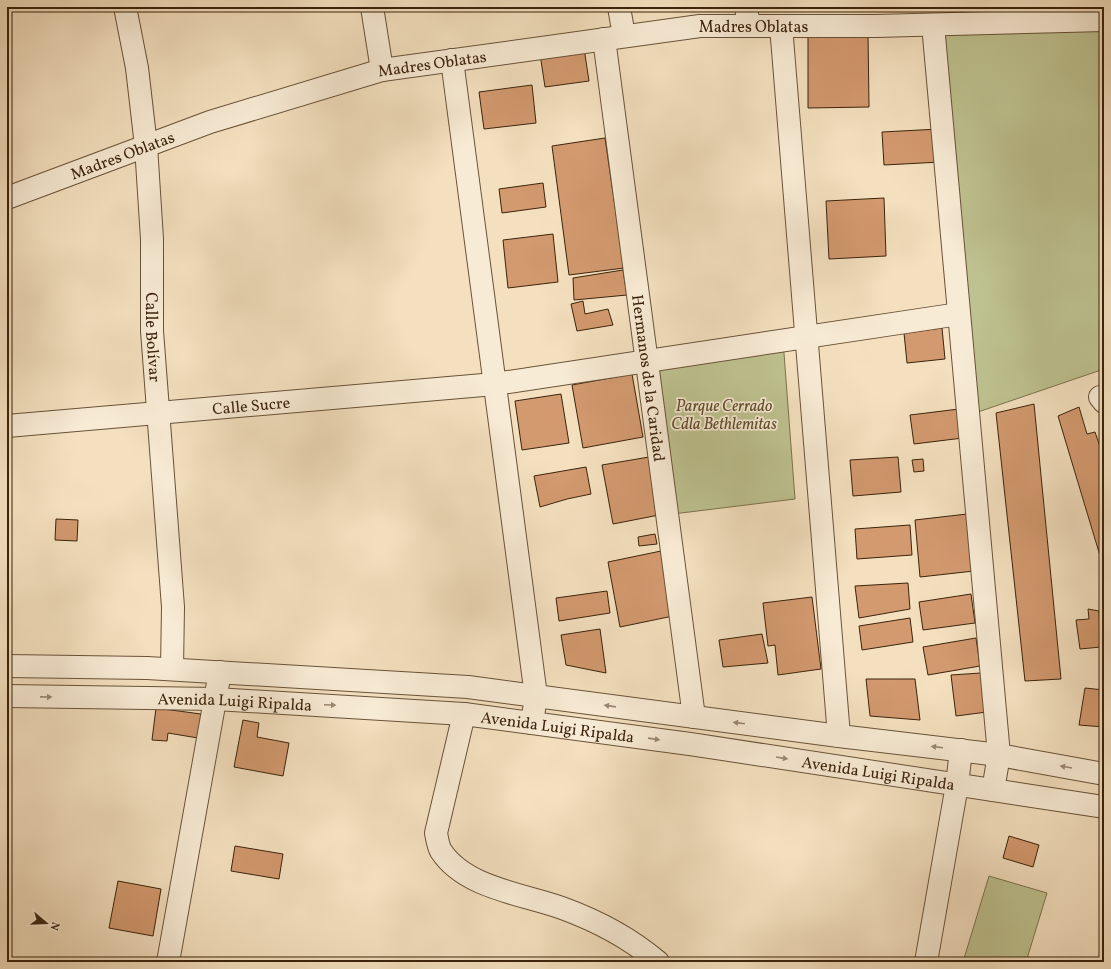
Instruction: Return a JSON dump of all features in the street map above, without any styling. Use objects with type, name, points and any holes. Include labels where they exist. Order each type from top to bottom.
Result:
[{"type":"street","name":"Calle Bolívar","points":[[125,7],[137,68],[146,146],[152,239],[152,331],[173,607],[172,670]]},
{"type":"street","points":[[372,7],[382,70]]},
{"type":"street","name":"Hermanos de la Caridad","points":[[619,7],[614,38],[647,361],[694,717]]},
{"type":"street","name":"Madres Oblatas","points":[[7,198],[210,122],[382,70],[700,26],[747,16],[781,26],[874,17],[933,25],[1104,20]]},
{"type":"street","points":[[933,25],[999,755],[993,790]]},
{"type":"street","points":[[781,26],[839,736]]},
{"type":"street","points":[[452,60],[536,696],[532,723]]},
{"type":"street","name":"Calle Sucre","points":[[7,426],[495,384],[959,314]]},
{"type":"street","name":"Avenida Luigi Ripalda","points":[[7,666],[220,672],[468,687],[839,736],[999,755],[1104,774]]},
{"type":"street","points":[[168,962],[220,672]]},
{"type":"street","name":"Avenida Luigi Ripalda","points":[[7,696],[216,698],[464,714],[690,744],[1104,807]]},
{"type":"street","points":[[464,714],[436,833],[440,849],[450,862],[472,879],[563,908],[610,931],[649,954],[658,962]]},
{"type":"street","points":[[926,962],[958,785],[961,750]]},
{"type":"green space","points":[[1104,20],[1104,369],[978,412],[933,25]]},
{"type":"green space","name":"Parque Cerrado Cdla Bethlemitas","points":[[783,340],[795,499],[673,514],[652,360]]},
{"type":"green space","points":[[989,876],[1047,893],[1026,962],[963,962]]},
{"type":"building","points":[[868,33],[869,107],[808,108],[808,34]]},
{"type":"building","points":[[584,48],[589,81],[545,87],[540,54]]},
{"type":"building","points":[[532,85],[536,123],[484,129],[479,92]]},
{"type":"building","points":[[939,129],[941,162],[884,165],[882,132]]},
{"type":"building","points":[[605,138],[624,268],[569,275],[552,146]]},
{"type":"building","points":[[543,183],[546,207],[502,213],[499,189]]},
{"type":"building","points":[[884,198],[886,256],[829,259],[826,201]]},
{"type":"building","points":[[553,234],[558,282],[508,288],[503,240]]},
{"type":"building","points":[[623,270],[627,295],[574,300],[573,278]]},
{"type":"building","points":[[583,301],[585,314],[608,309],[613,325],[577,331],[571,304]]},
{"type":"building","points":[[942,328],[945,359],[907,363],[904,333]]},
{"type":"building","points":[[632,374],[643,437],[583,448],[572,385]]},
{"type":"building","points":[[561,394],[569,443],[522,450],[515,401]]},
{"type":"building","points":[[1034,404],[1061,679],[1025,681],[996,413]]},
{"type":"building","points":[[1079,407],[1087,434],[1095,432],[1104,458],[1104,569],[1058,416]]},
{"type":"building","points":[[959,409],[963,438],[914,444],[910,415]]},
{"type":"building","points":[[649,457],[659,515],[613,524],[602,465]]},
{"type":"building","points":[[898,457],[901,492],[853,496],[850,460]]},
{"type":"building","points":[[923,459],[924,471],[914,472],[912,460]]},
{"type":"building","points":[[586,467],[591,494],[540,507],[534,476]]},
{"type":"building","points":[[967,514],[974,571],[920,577],[915,520]]},
{"type":"building","points":[[56,519],[78,520],[77,541],[55,540]]},
{"type":"building","points":[[910,525],[912,555],[857,559],[855,529]]},
{"type":"building","points":[[655,534],[657,544],[639,546],[638,537]]},
{"type":"building","points":[[661,551],[673,616],[620,627],[608,562]]},
{"type":"building","points":[[908,583],[910,609],[859,618],[855,586]]},
{"type":"building","points":[[607,591],[610,613],[559,621],[556,598]]},
{"type":"building","points":[[971,594],[975,623],[923,630],[919,602]]},
{"type":"building","points":[[812,597],[821,669],[778,675],[775,645],[768,646],[763,603]]},
{"type":"building","points":[[1088,609],[1099,611],[1101,647],[1080,649],[1076,620],[1089,619]]},
{"type":"building","points":[[910,618],[913,642],[862,650],[859,626]]},
{"type":"building","points":[[600,629],[606,673],[566,665],[561,635]]},
{"type":"building","points":[[762,634],[768,663],[723,667],[719,640]]},
{"type":"building","points":[[976,638],[980,666],[928,675],[923,647]]},
{"type":"building","points":[[981,673],[987,712],[956,716],[951,675]]},
{"type":"building","points":[[866,679],[915,679],[920,720],[870,716]]},
{"type":"building","points":[[1085,688],[1104,690],[1104,727],[1079,725]]},
{"type":"building","points":[[156,708],[201,714],[198,738],[168,733],[167,741],[152,740]]},
{"type":"building","points":[[243,720],[259,723],[257,737],[289,743],[283,776],[234,767]]},
{"type":"building","points":[[1009,836],[1039,845],[1033,867],[1003,858]]},
{"type":"building","points":[[235,846],[283,854],[279,879],[231,871]]},
{"type":"building","points":[[118,881],[161,889],[153,936],[109,928]]}]
